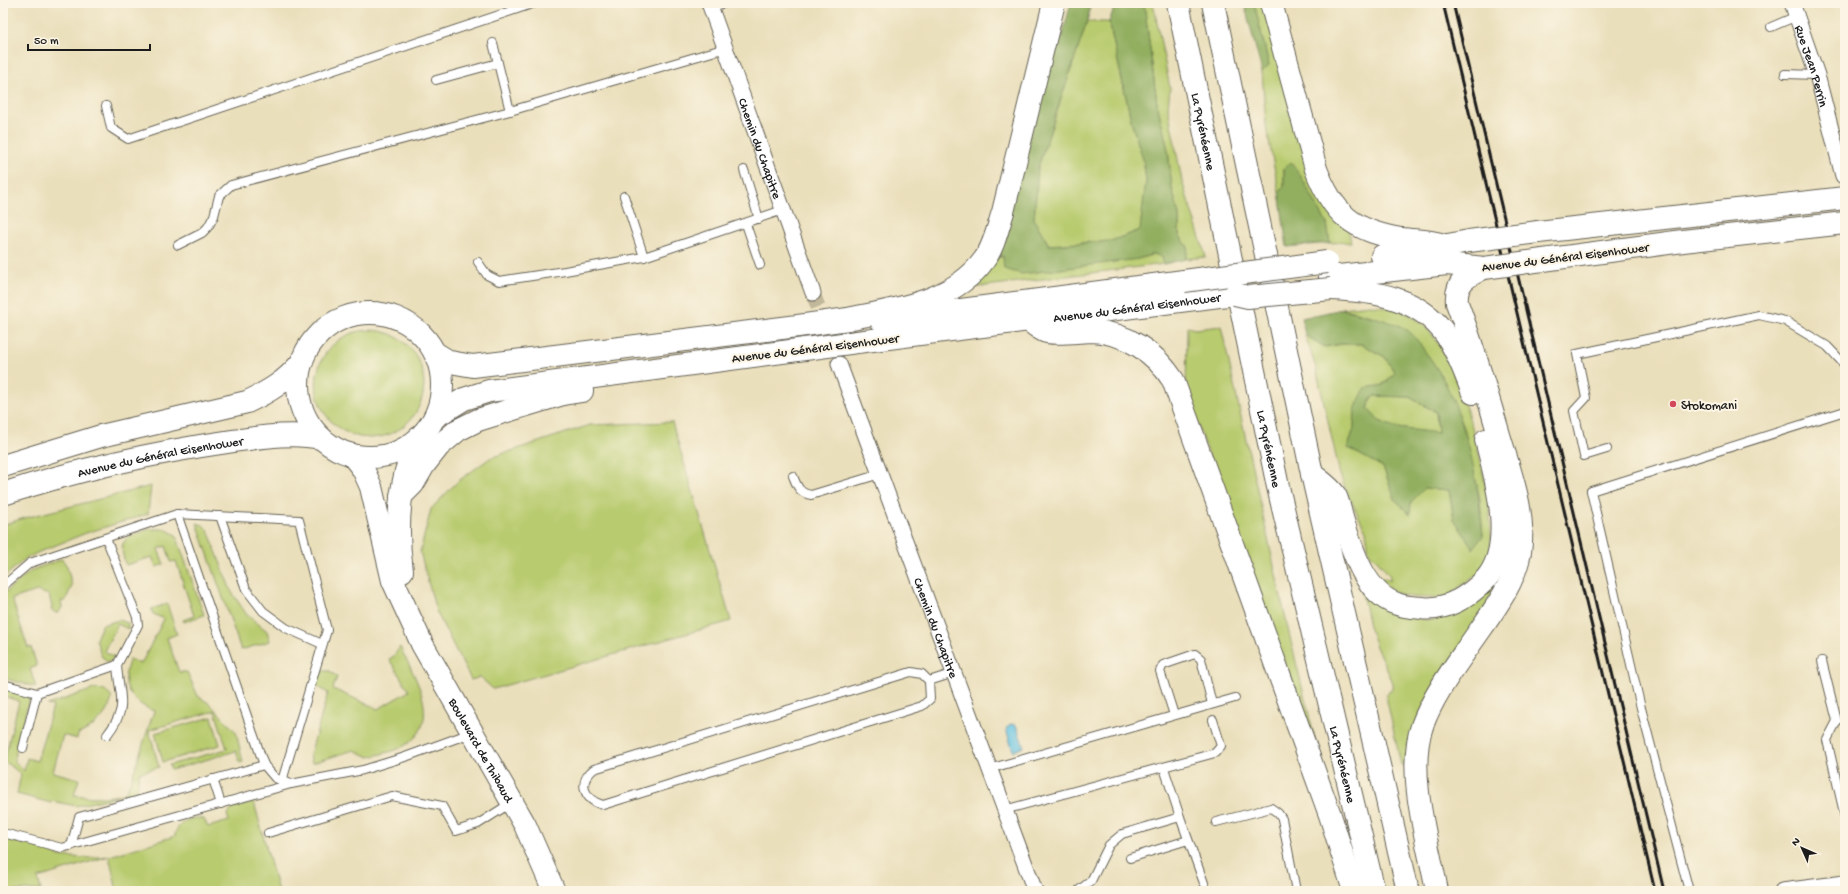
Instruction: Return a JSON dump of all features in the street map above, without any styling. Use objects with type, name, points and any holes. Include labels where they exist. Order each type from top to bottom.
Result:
[{"type":"main road","points":[[848,319],[926,300],[948,291],[968,277],[984,260],[995,238],[1003,212],[1054,3]]},
{"type":"main road","name":"La Pyrénéenne","points":[[1178,3],[1278,487],[1374,891]]},
{"type":"main road","points":[[1213,3],[1312,474],[1408,891]]},
{"type":"main road","points":[[1271,3],[1316,169],[1323,188],[1333,204],[1344,216],[1357,226],[1378,234],[1403,239],[1428,240],[1444,245]]},
{"type":"main road","name":"Avenue du Général Eisenhower","points":[[352,455],[368,457],[383,456],[404,448],[429,426],[464,399],[489,390],[1029,320],[1187,291],[1235,294],[1248,297],[1444,245],[1538,232],[1845,198]]},
{"type":"main road","name":"Avenue du Général Eisenhower","points":[[435,353],[450,362],[473,366],[848,319],[892,319],[1187,291],[1447,264],[1484,268],[1683,241],[1845,223]]},
{"type":"main road","points":[[1437,891],[1418,794],[1417,747],[1422,726],[1444,683],[1507,588],[1515,571],[1520,552],[1520,514],[1514,484],[1489,400],[1457,302],[1456,292],[1461,283],[1468,275],[1484,268]]},
{"type":"main road","points":[[1312,474],[1334,494],[1354,554],[1366,579],[1380,594],[1396,604],[1424,608],[1441,608],[1458,601],[1475,590],[1488,576],[1496,559],[1500,543],[1502,518],[1492,461],[1473,394],[1457,354],[1447,335],[1438,324],[1406,302],[1384,294],[1365,291],[1330,276]]},
{"type":"main road","points":[[352,455],[341,451],[320,438],[305,416],[300,403],[298,389],[302,362],[308,348],[318,336],[343,318],[358,314],[373,313],[388,315],[403,321],[416,329],[435,353]]},
{"type":"main road","points":[[1029,320],[1045,332],[1094,331],[1116,335],[1151,353],[1165,368],[1173,380],[1330,815],[1354,891]]},
{"type":"main road","name":"Boulevard de Thibaud","points":[[407,609],[400,556],[398,525],[401,496],[406,470],[440,402],[442,385],[440,369],[435,353]]},
{"type":"main road","points":[[3,466],[102,436],[247,402],[269,392],[290,377],[302,362]]},
{"type":"main road","points":[[401,496],[413,484],[424,465],[438,446],[458,430],[478,420],[563,394],[608,387],[637,371]]},
{"type":"main road","name":"Avenue du Général Eisenhower","points":[[3,494],[132,460],[198,446],[258,438],[305,435],[320,438]]},
{"type":"main road","name":"Boulevard de Thibaud","points":[[352,455],[363,469],[371,487],[393,580],[422,644],[525,825],[554,891]]},
{"type":"street","name":"Chemin du Chapitre","points":[[710,5],[813,293]]},
{"type":"street","name":"Rue Jean Perrin","points":[[1794,10],[1817,75],[1843,176]]},
{"type":"street","name":"Chemin du Chapitre","points":[[839,364],[1035,891]]},
{"type":"street","points":[[1782,891],[1845,882]]},
{"type":"lane","points":[[106,106],[111,128],[128,139],[535,3]]},
{"type":"lane","points":[[710,5],[726,3]]},
{"type":"lane","points":[[1771,27],[1794,10]]},
{"type":"lane","points":[[493,43],[510,111]]},
{"type":"lane","points":[[178,245],[202,233],[208,227],[214,216],[219,196],[231,185],[510,111],[726,48]]},
{"type":"lane","points":[[436,80],[498,63]]},
{"type":"lane","points":[[1785,74],[1817,75]]},
{"type":"lane","points":[[744,170],[759,219]]},
{"type":"lane","points":[[624,196],[644,257]]},
{"type":"lane","points":[[478,262],[487,275],[499,281],[644,257],[746,224],[783,210]]},
{"type":"lane","points":[[746,224],[760,265]]},
{"type":"lane","points":[[1607,449],[1584,456],[1574,411],[1586,398],[1577,354],[1759,315],[1785,321],[1827,346],[1845,365]]},
{"type":"lane","points":[[1689,891],[1641,708],[1591,491],[1845,410]]},
{"type":"lane","points":[[793,476],[797,488],[802,492],[811,495],[880,474]]},
{"type":"lane","points":[[177,514],[264,765],[275,778],[291,784]]},
{"type":"lane","points":[[3,586],[30,563],[177,514],[299,520],[326,630],[282,781]]},
{"type":"lane","points":[[220,516],[246,589],[263,611],[286,628],[322,644]]},
{"type":"lane","points":[[106,538],[137,617],[138,625],[117,665],[122,706],[117,722],[107,736]]},
{"type":"lane","points":[[1174,715],[1160,671],[1163,665],[1195,654],[1201,659],[1212,704]]},
{"type":"lane","points":[[1822,661],[1837,721],[1827,740],[1845,817]]},
{"type":"lane","points":[[3,684],[37,693],[117,665]]},
{"type":"lane","points":[[911,672],[922,674],[929,681],[930,699],[922,706],[603,805],[594,803],[589,798],[584,788],[584,780],[588,774],[594,769],[609,764],[911,672]]},
{"type":"lane","points":[[929,681],[954,673]]},
{"type":"lane","points":[[23,748],[37,693]]},
{"type":"lane","points":[[989,769],[1235,698]]},
{"type":"lane","points":[[1004,810],[1215,753],[1220,746],[1213,720]]},
{"type":"lane","points":[[3,833],[62,848],[291,784],[363,770],[472,733]]},
{"type":"lane","points":[[71,846],[79,817],[264,765]]},
{"type":"lane","points":[[1164,768],[1204,883]]},
{"type":"lane","points":[[213,779],[220,804]]},
{"type":"lane","points":[[268,833],[392,796],[442,806],[456,831],[478,824],[512,803]]},
{"type":"lane","points":[[1216,822],[1271,808],[1278,812],[1282,819],[1296,891]]},
{"type":"lane","points":[[1078,891],[1091,881],[1109,845],[1122,834],[1180,817]]},
{"type":"lane","points":[[1130,858],[1188,840]]},
{"type":"green space","points":[[1071,3],[1091,3],[1087,22],[1038,167],[1034,220],[1049,245],[1111,241],[1140,230],[1146,180],[1143,159],[1132,124],[1109,22],[1113,11],[1111,3],[1144,3],[1157,103],[1168,150],[1172,188],[1179,215],[1179,235],[1188,247],[1186,259],[1164,264],[1162,257],[1154,254],[1138,259],[1022,274],[1004,269],[1003,256],[996,257],[1047,67],[1062,37]]},
{"type":"green space","points":[[1144,3],[1153,3],[1170,88],[1168,108],[1182,181],[1206,257],[1186,259],[1188,247],[1179,235],[1179,215],[1172,188],[1168,150],[1157,103]]},
{"type":"green space","points":[[1244,3],[1254,3],[1269,65],[1262,72]]},
{"type":"green space","points":[[1254,3],[1261,3],[1349,231],[1351,242],[1330,243],[1327,224],[1291,162],[1284,169],[1284,187],[1279,192],[1266,126],[1262,72],[1269,65]]},
{"type":"green space","points":[[1087,22],[1109,22],[1132,124],[1143,159],[1146,180],[1141,230],[1111,241],[1049,245],[1034,220],[1038,167]]},
{"type":"green space","points":[[1291,162],[1299,173],[1327,224],[1330,243],[1287,247],[1279,192],[1284,187],[1284,169]]},
{"type":"green space","points":[[1154,254],[1162,257],[1164,264],[970,288],[996,257],[1138,259]]},
{"type":"green space","points":[[1370,305],[1388,307],[1409,314],[1429,331],[1441,349],[1453,374],[1465,405],[1475,439],[1489,506],[1491,535],[1489,556],[1485,566],[1478,574],[1445,597],[1409,597],[1392,590],[1380,579],[1383,578],[1390,581],[1390,576],[1369,553],[1366,531],[1340,475],[1316,368],[1305,335],[1325,347],[1341,344],[1361,344],[1385,357],[1395,373],[1355,409],[1354,428],[1348,448],[1383,467],[1395,499],[1410,515],[1410,502],[1425,488],[1449,490],[1454,519],[1483,536],[1480,499],[1463,424],[1378,318],[1342,308]]},
{"type":"green space","points":[[1342,309],[1378,318],[1398,325],[1411,333],[1418,341],[1438,370],[1450,392],[1467,438],[1477,487],[1483,536],[1473,549],[1454,519],[1449,490],[1425,488],[1411,502],[1410,515],[1395,499],[1383,467],[1348,448],[1354,428],[1355,409],[1365,388],[1383,385],[1395,373],[1385,357],[1361,344],[1341,344],[1325,347],[1305,335],[1302,318]],"holes":[[[1374,396],[1409,397],[1436,412],[1438,433],[1397,428],[1379,421],[1368,409],[1371,398]]]},
{"type":"green space","points":[[1221,326],[1288,629],[1314,736],[1312,737],[1186,392],[1187,327],[1195,329]]},
{"type":"green space","points":[[370,330],[391,334],[408,346],[420,363],[424,384],[420,405],[408,422],[391,434],[370,438],[349,434],[332,422],[320,405],[316,384],[320,363],[332,346],[349,334]]},
{"type":"green space","points":[[1374,396],[1409,397],[1436,412],[1438,434],[1397,428],[1379,421],[1368,410],[1371,398]]},
{"type":"green space","points":[[672,422],[731,621],[493,689],[480,677],[471,680],[436,611],[420,552],[431,509],[457,482],[490,458],[590,425]]},
{"type":"green space","points":[[151,486],[148,514],[86,533],[39,552],[25,559],[3,578],[3,525],[21,519]]},
{"type":"green space","points":[[197,523],[203,525],[208,530],[231,591],[247,615],[267,631],[270,641],[241,650]]},
{"type":"green space","points":[[149,529],[165,529],[176,535],[204,615],[184,622],[183,620],[194,616],[176,561],[171,562],[166,546],[158,549],[164,564],[156,567],[152,557],[126,565],[122,549],[125,540]]},
{"type":"green space","points":[[1514,548],[1410,765],[1401,765],[1386,696],[1392,688],[1392,680],[1376,647],[1369,626],[1361,589],[1407,617],[1430,620],[1452,616],[1474,604],[1493,587]]},
{"type":"green space","points":[[62,559],[67,566],[72,586],[65,601],[61,601],[62,607],[58,614],[51,610],[52,607],[49,595],[37,591],[12,599],[28,648],[31,647],[37,666],[30,669],[36,687],[3,678],[3,594],[32,570]]},
{"type":"green space","points":[[167,604],[177,634],[167,638],[179,672],[187,672],[198,696],[210,704],[236,732],[243,762],[240,763],[236,751],[171,770],[169,765],[227,749],[215,711],[149,730],[159,767],[139,773],[137,792],[76,806],[52,801],[51,803],[17,794],[21,774],[4,761],[19,701],[3,696],[3,688],[30,697],[15,756],[15,762],[24,771],[27,758],[37,761],[53,706],[47,705],[94,689],[105,690],[112,698],[104,715],[90,728],[78,734],[77,739],[63,735],[53,772],[79,779],[74,795],[107,797],[125,793],[131,780],[154,711],[138,702],[128,691],[126,684],[127,668],[130,659],[141,664],[164,619],[153,614],[151,609]]},
{"type":"green space","points":[[119,620],[128,623],[128,629],[118,624],[104,651],[115,657],[108,662],[101,656],[96,639],[102,625]]},
{"type":"green space","points":[[400,647],[423,698],[423,724],[416,736],[404,746],[387,753],[369,757],[354,750],[312,763],[310,755],[328,693],[317,686],[317,678],[322,671],[330,671],[337,677],[333,689],[378,709],[409,691],[389,659],[393,657]]},
{"type":"green space","points":[[212,717],[220,745],[163,762],[155,733]]},
{"type":"green space","points":[[254,802],[278,891],[117,891],[109,856],[175,836],[178,827],[190,819],[204,819],[208,827],[229,821],[227,815],[233,808]]},
{"type":"green space","points":[[3,838],[53,851],[57,856],[86,858],[109,856],[38,878],[41,890],[3,891]]},
{"type":"water","points":[[1010,724],[1016,725],[1024,747],[1013,751],[1006,729]]},
{"type":"tunnel","points":[[813,293],[839,364]]},
{"type":"railway","points":[[1443,3],[1655,891]]},
{"type":"railway","points":[[1453,3],[1664,891]]},
{"type":"place","name":"Stokomani","points":[[1673,404]]}]
